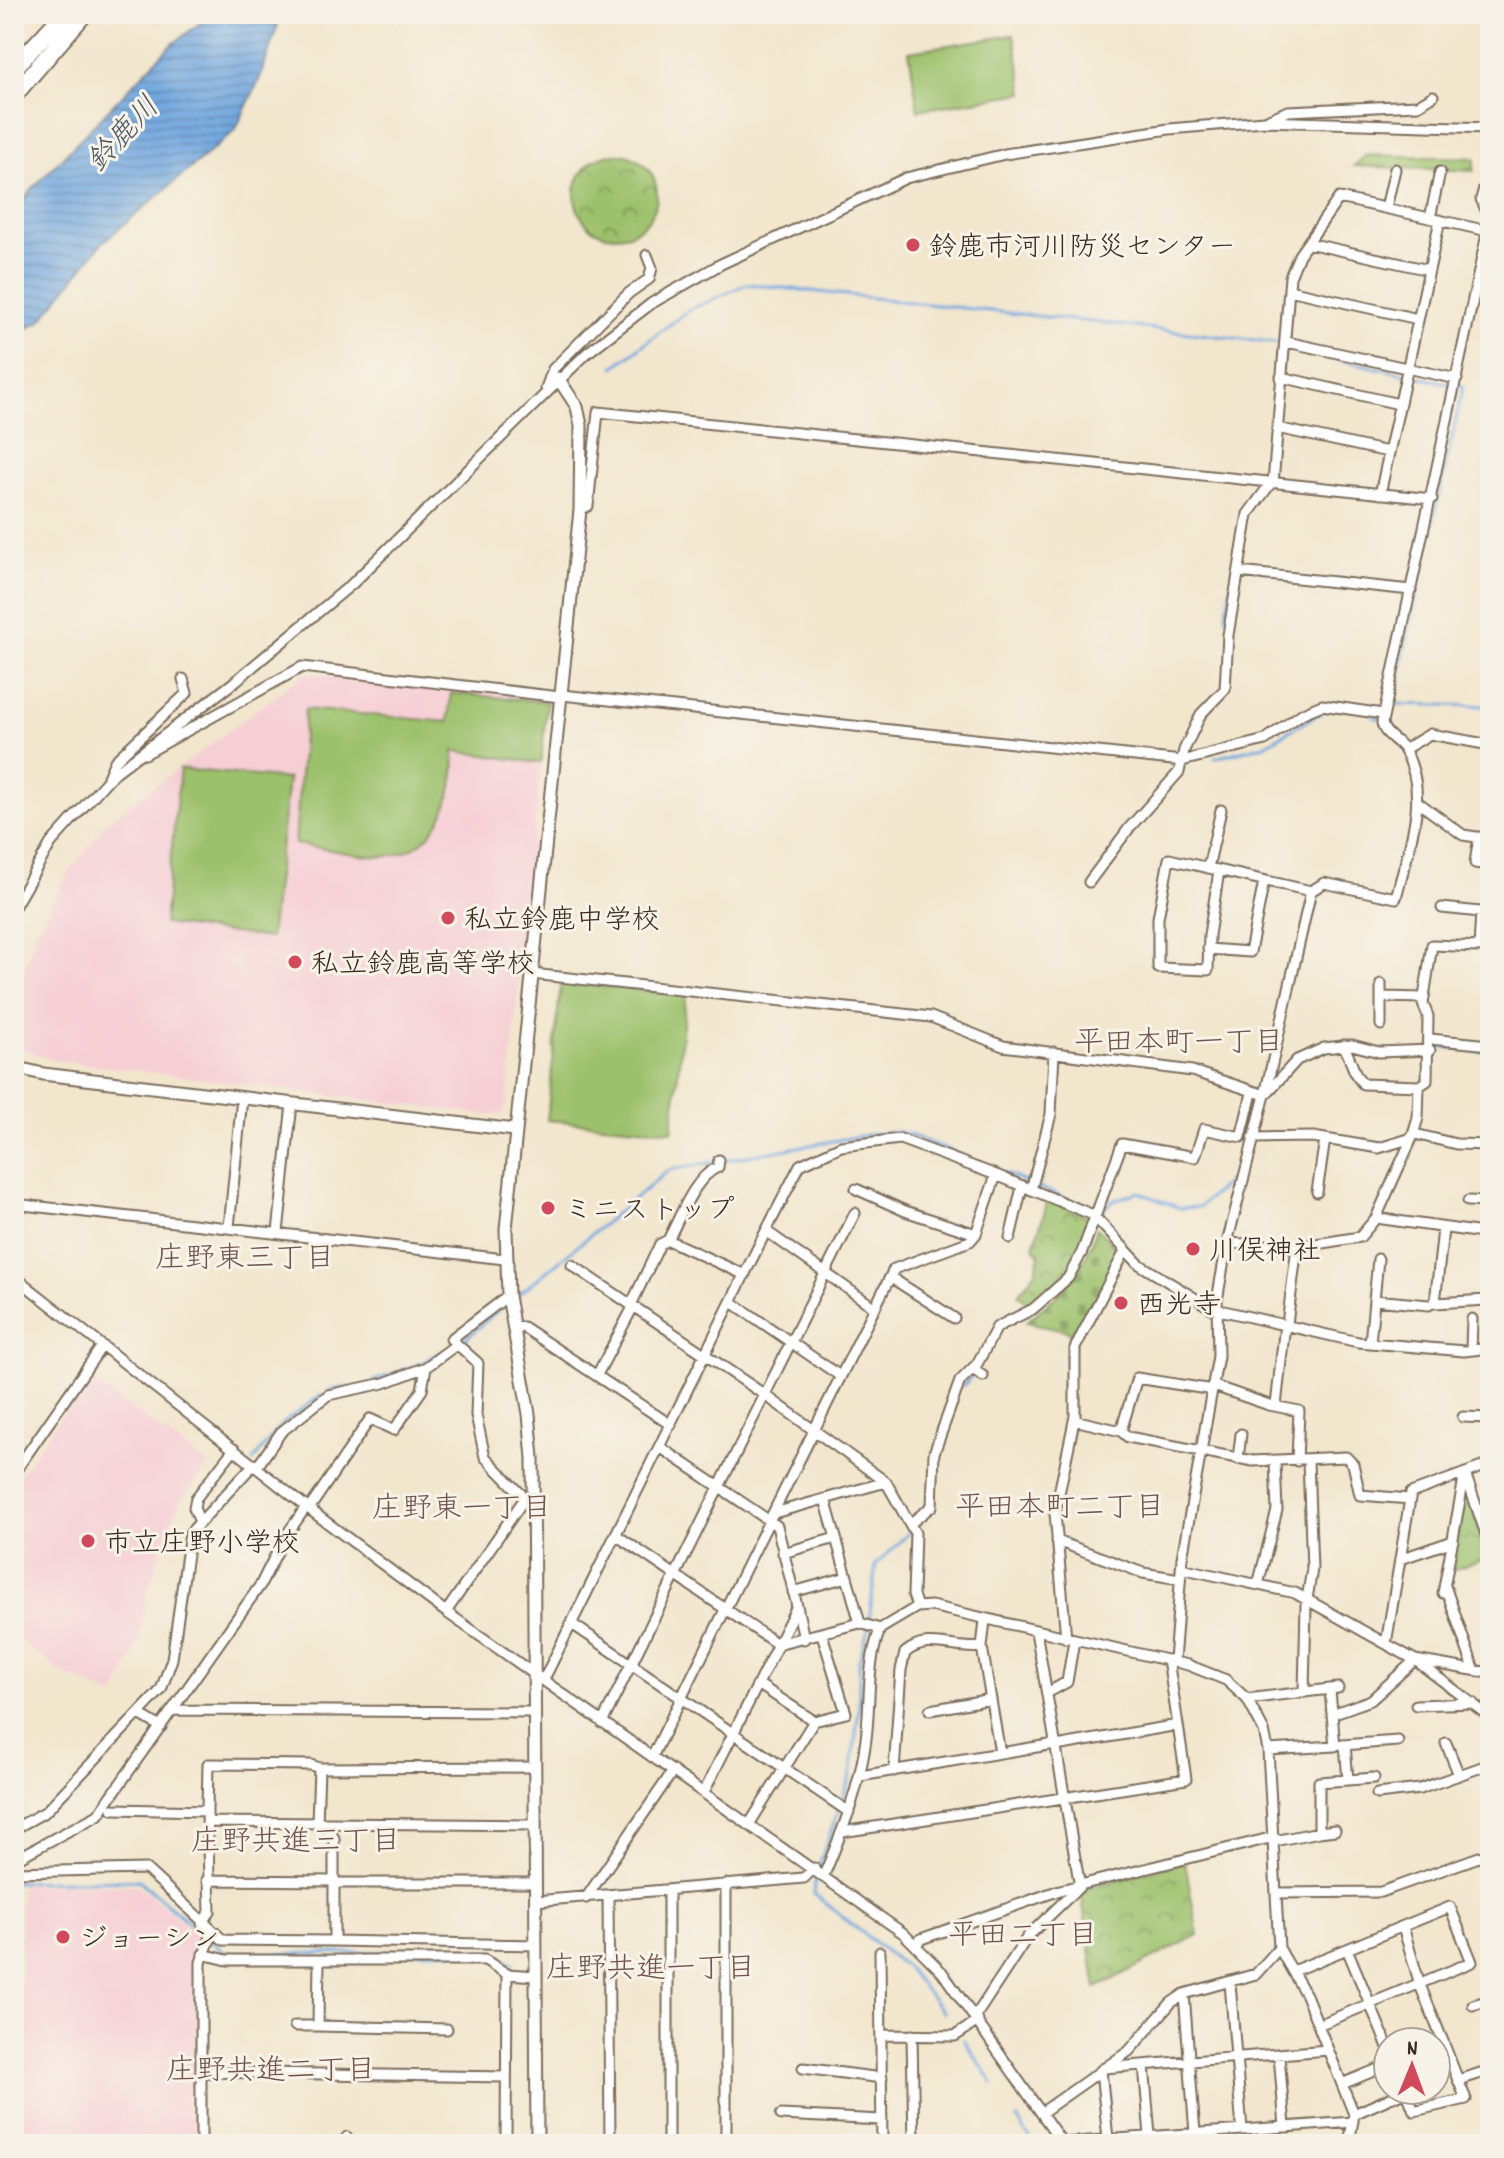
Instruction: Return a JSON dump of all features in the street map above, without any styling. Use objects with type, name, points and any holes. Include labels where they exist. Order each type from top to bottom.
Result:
[{"type":"highway","points":[[14,68],[64,14]]},
{"type":"highway","points":[[14,95],[84,14]]},
{"type":"street","points":[[1264,121],[1288,111],[1418,105],[1433,96]]},
{"type":"street","points":[[14,907],[51,843],[107,780],[233,683],[352,584],[558,378],[652,303],[721,264],[906,178],[953,164],[1169,129],[1264,121],[1490,128]]},
{"type":"street","points":[[1219,871],[1208,970],[1158,968],[1158,918],[1169,859],[1311,891],[1324,883],[1396,898],[1419,803],[1405,749],[1385,731],[1382,718],[1488,231],[1490,219],[1481,199],[1490,168]]},
{"type":"street","points":[[1386,208],[1395,169]]},
{"type":"street","points":[[1380,494],[1429,270],[1440,172]]},
{"type":"street","points":[[1089,882],[1130,827],[1179,772],[1201,714],[1219,698],[1227,683],[1227,645],[1248,514],[1259,494],[1272,483],[1287,342],[1290,277],[1308,243],[1339,198],[1488,231]]},
{"type":"street","points":[[1308,243],[1429,270]]},
{"type":"street","points":[[544,391],[553,369],[629,293],[649,279],[652,268],[647,255]]},
{"type":"street","points":[[1289,290],[1418,319]]},
{"type":"street","points":[[1287,342],[1406,374],[1457,379]]},
{"type":"street","points":[[1281,377],[1399,404]]},
{"type":"street","points":[[537,2144],[534,1712],[538,1678],[529,1414],[508,1296],[505,1259],[515,1130],[580,510],[581,425],[577,407],[558,378]]},
{"type":"street","points":[[580,510],[588,506],[598,412],[1432,499]]},
{"type":"street","points":[[1277,428],[1388,452]]},
{"type":"street","points":[[1239,572],[1411,590]]},
{"type":"street","points":[[135,756],[139,758],[302,667],[1182,761],[1265,740],[1303,713],[1322,705],[1382,718]]},
{"type":"street","points":[[107,780],[115,761],[187,693],[183,679]]},
{"type":"street","points":[[1405,749],[1430,734],[1490,745]]},
{"type":"street","points":[[1419,803],[1452,829],[1490,839]]},
{"type":"street","points":[[1208,868],[1221,810]]},
{"type":"street","points":[[1479,837],[1475,863],[1488,865]]},
{"type":"street","points":[[1208,949],[1250,952],[1264,881]]},
{"type":"street","points":[[842,1832],[1186,1779],[1171,1660],[1181,1568],[1213,1388],[1227,1243],[1265,1095],[1311,891]]},
{"type":"street","points":[[1344,1045],[1363,1084],[1425,1085],[1430,1044],[1424,998],[1432,945],[1479,947],[1486,913],[1442,908]]},
{"type":"street","points":[[532,974],[920,1015],[1003,1046],[1192,1071],[1265,1095]]},
{"type":"street","points":[[1381,984],[1381,1025]]},
{"type":"street","points":[[1381,997],[1424,998]]},
{"type":"street","points":[[1265,1095],[1297,1060],[1324,1048],[1344,1045],[1379,1052],[1430,1044],[1490,1045]]},
{"type":"street","points":[[1010,1238],[1051,1114],[1054,1052]]},
{"type":"street","points":[[14,1067],[43,1074],[515,1130]]},
{"type":"street","points":[[1227,1243],[1297,1247],[1360,1237],[1376,1218],[1414,1136],[1419,1086]]},
{"type":"street","points":[[913,1528],[932,1506],[934,1453],[960,1381],[972,1369],[997,1327],[1033,1309],[1068,1278],[1097,1213],[1122,1144],[1195,1157],[1204,1129],[1241,1137],[1252,1093]]},
{"type":"street","points":[[229,1227],[242,1098]]},
{"type":"street","points":[[278,1232],[292,1104]]},
{"type":"street","points":[[1253,1138],[1325,1139],[1379,1148],[1414,1136],[1456,1144],[1490,1145]]},
{"type":"street","points":[[538,1678],[572,1624],[802,1162],[841,1146],[900,1139],[1097,1213],[1125,1251],[1151,1273],[1219,1309],[1370,1343],[1471,1350],[1490,1348]]},
{"type":"street","points":[[1317,1192],[1325,1139]]},
{"type":"street","points":[[597,1375],[660,1244],[668,1240],[699,1184],[719,1164]]},
{"type":"street","points":[[652,1757],[894,1269],[970,1241],[976,1234],[996,1175]]},
{"type":"street","points":[[856,1189],[905,1211],[976,1234]]},
{"type":"street","points":[[1468,1201],[1490,1202]]},
{"type":"street","points":[[14,1204],[505,1259]]},
{"type":"street","points":[[602,1723],[855,1213]]},
{"type":"street","points":[[1376,1218],[1490,1234]]},
{"type":"street","points":[[1443,1229],[1435,1303],[1487,1300]]},
{"type":"street","points":[[766,1231],[875,1308]]},
{"type":"street","points":[[668,1240],[745,1275]]},
{"type":"street","points":[[1276,1406],[1297,1247]]},
{"type":"street","points":[[1047,1693],[1067,1682],[1070,1639],[1055,1513],[1074,1420],[1075,1348],[1125,1251]]},
{"type":"street","points":[[1370,1343],[1378,1259]]},
{"type":"street","points":[[572,1265],[815,1429],[886,1482],[913,1528],[913,1595],[917,1607]]},
{"type":"street","points":[[14,1276],[307,1508],[446,1612],[824,1875],[916,1944],[942,1972],[977,2019],[1062,2143],[1285,2127],[1354,2118],[1377,2106]]},
{"type":"street","points":[[890,1277],[954,1318]]},
{"type":"street","points":[[14,1829],[45,1812],[139,1714],[166,1680],[190,1533],[198,1518],[281,1432],[328,1395],[369,1388],[426,1367],[508,1296]]},
{"type":"street","points":[[1374,1300],[1429,1305]]},
{"type":"street","points":[[732,1302],[840,1376]]},
{"type":"street","points":[[1471,1350],[1472,1319]]},
{"type":"street","points":[[514,1327],[523,1327],[671,1425]]},
{"type":"street","points":[[454,1342],[478,1363],[476,1415],[485,1457],[530,1498]]},
{"type":"street","points":[[14,1473],[102,1346]]},
{"type":"street","points":[[15,1858],[98,1815],[261,1584],[283,1540],[370,1419],[394,1430],[422,1390],[426,1367]]},
{"type":"street","points":[[972,1369],[983,1376]]},
{"type":"street","points":[[1121,1431],[1137,1378],[1213,1388],[1299,1411],[1312,1569],[1304,1692]]},
{"type":"street","points":[[1463,1417],[1490,1418]]},
{"type":"street","points":[[1074,1420],[1121,1431],[1128,1437],[1238,1459],[1275,1462],[1346,1457],[1353,1464],[1360,1495],[1410,1499]]},
{"type":"street","points":[[1238,1459],[1241,1434]]},
{"type":"street","points":[[660,1447],[719,1487],[772,1517],[777,1526],[804,1639]]},
{"type":"street","points":[[198,1518],[196,1498],[234,1449]]},
{"type":"street","points":[[1258,1585],[1277,1510],[1275,1462]]},
{"type":"street","points":[[1386,1644],[1410,1499],[1415,1491],[1490,1464]]},
{"type":"street","points":[[1465,1473],[1444,1590],[1474,1669]]},
{"type":"street","points":[[1465,1473],[1490,1546]]},
{"type":"street","points":[[772,1517],[886,1482]]},
{"type":"street","points":[[446,1612],[530,1498]]},
{"type":"street","points":[[825,1499],[863,1624]]},
{"type":"street","points":[[616,1535],[777,1644],[863,1624],[878,1628],[917,1607],[931,1606],[1171,1660],[1217,1675],[1247,1699],[1264,1731],[1268,1750],[1279,1948],[1293,1971],[1342,2084],[1354,2118],[1349,2144]]},
{"type":"street","points":[[783,1553],[836,1538]]},
{"type":"street","points":[[1057,1541],[1143,1573],[1180,1579]]},
{"type":"street","points":[[1400,1559],[1453,1541]]},
{"type":"street","points":[[1181,1568],[1295,1593],[1415,1660],[1490,1717]]},
{"type":"street","points":[[793,1592],[847,1577]]},
{"type":"street","points":[[704,1792],[797,1606]]},
{"type":"street","points":[[985,1620],[982,1647],[1000,1753]]},
{"type":"street","points":[[572,1624],[849,1812]]},
{"type":"street","points":[[824,1875],[860,1776],[867,1728],[868,1665],[878,1628]]},
{"type":"street","points":[[1036,1631],[1080,1887]]},
{"type":"street","points":[[750,1823],[814,1721],[846,1713],[822,1634]]},
{"type":"street","points":[[894,1771],[901,1670],[905,1653],[929,1642],[954,1648],[982,1647]]},
{"type":"street","points":[[1415,1660],[1490,1673]]},
{"type":"street","points":[[1332,1714],[1371,1700],[1415,1660]]},
{"type":"street","points":[[758,1684],[814,1721]]},
{"type":"street","points":[[1247,1699],[1334,1688],[1332,1714],[1348,1780]]},
{"type":"street","points":[[930,1710],[991,1699]]},
{"type":"street","points":[[1416,1705],[1474,1703]]},
{"type":"street","points":[[174,1710],[534,1712]]},
{"type":"street","points":[[139,1714],[161,1727]]},
{"type":"street","points":[[860,1776],[1178,1725]]},
{"type":"street","points":[[1268,1750],[1398,1741]]},
{"type":"street","points":[[1446,1743],[1459,1775]]},
{"type":"street","points":[[202,1923],[210,1912],[207,1880],[208,1764],[319,1768],[535,1767]]},
{"type":"street","points":[[1377,1794],[1420,1789],[1490,1764]]},
{"type":"street","points":[[319,1768],[320,1824],[334,1838],[334,1941]]},
{"type":"street","points":[[586,1898],[673,1771]]},
{"type":"street","points":[[1319,1832],[1319,1782],[1374,1778]]},
{"type":"street","points":[[113,1809],[320,1824],[534,1825]]},
{"type":"street","points":[[916,1944],[1060,1890],[1196,1854],[1335,1830]]},
{"type":"street","points":[[1277,1893],[1381,1892],[1490,1853]]},
{"type":"street","points":[[535,1901],[804,1878],[814,1868]]},
{"type":"street","points":[[14,1872],[146,1869],[223,1940],[334,1941],[359,1951],[485,1960],[507,1974],[536,1976]]},
{"type":"street","points":[[207,1880],[534,1883]]},
{"type":"street","points":[[726,1884],[726,2144]]},
{"type":"street","points":[[882,2035],[955,2036],[977,2019],[1028,1936],[1080,1887]]},
{"type":"street","points":[[668,1890],[668,2144]]},
{"type":"street","points":[[608,1895],[610,2144]]},
{"type":"street","points":[[1293,1971],[1450,1907],[1472,1962],[1318,2025]]},
{"type":"street","points":[[1403,1927],[1434,2026]]},
{"type":"street","points":[[201,2144],[203,1954],[213,1932]]},
{"type":"street","points":[[203,1954],[227,1960],[319,1960],[359,1951],[536,1945]]},
{"type":"street","points":[[1041,2113],[1129,2051],[1165,2009],[1184,1994],[1256,1974],[1279,1948]]},
{"type":"street","points":[[1347,1949],[1380,2026]]},
{"type":"street","points":[[880,1952],[882,2144]]},
{"type":"street","points":[[318,2026],[319,1960]]},
{"type":"street","points":[[506,2144],[507,1974]]},
{"type":"street","points":[[1230,1983],[1242,2130]]},
{"type":"street","points":[[1184,1994],[1195,2133]]},
{"type":"street","points":[[1473,2005],[1490,2000]]},
{"type":"street","points":[[295,2026],[447,2029]]},
{"type":"street","points":[[912,2035],[914,2144]]},
{"type":"street","points":[[1103,2069],[1328,2050]]},
{"type":"street","points":[[1279,2055],[1285,2127]]},
{"type":"street","points":[[1144,2065],[1150,2136]]},
{"type":"street","points":[[803,2068],[882,2078]]},
{"type":"street","points":[[1452,2068],[1466,2099],[1452,2102]]},
{"type":"street","points":[[1103,2069],[1108,2139]]},
{"type":"street","points":[[1458,2080],[1490,2070]]},
{"type":"street","points":[[201,2072],[506,2077]]},
{"type":"street","points":[[1342,2084],[1372,2072]]},
{"type":"street","points":[[1412,2106],[1414,2111],[1436,2106]]},
{"type":"street","points":[[781,2115],[882,2120]]},
{"type":"shaded area","points":[[306,673],[548,698],[507,1103],[502,1113],[487,1115],[52,1060],[14,1045],[14,999],[36,931],[65,879],[107,822]]},
{"type":"shaded area","name":"市立庄野小学校","points":[[88,1378],[210,1465],[180,1501],[170,1522],[149,1587],[136,1651],[114,1697],[61,1672],[14,1636],[14,1483]]},
{"type":"shaded area","points":[[21,1884],[137,1885],[186,1924],[196,1938],[197,2144],[20,2144]]},
{"type":"green space","points":[[1014,35],[1024,93],[918,110],[909,51]]},
{"type":"green space","points":[[608,154],[624,154],[639,161],[650,172],[657,195],[654,211],[645,224],[624,236],[608,236],[593,229],[582,218],[575,203],[575,187],[582,172],[593,161]]},
{"type":"green space","points":[[1366,155],[1475,158],[1474,171],[1354,166]]},
{"type":"green space","points":[[451,693],[547,702],[541,763],[454,751],[452,785],[441,817],[420,843],[405,852],[368,856],[295,844],[305,709],[448,722]]},
{"type":"green space","points":[[180,769],[288,779],[270,938],[164,924]]},
{"type":"green space","points":[[561,982],[686,995],[672,1131],[547,1120]]},
{"type":"green space","points":[[1048,1200],[1087,1216],[1087,1230],[1078,1255],[1033,1306],[1018,1294],[1036,1271],[1040,1255],[1034,1247]]},
{"type":"green space","points":[[1097,1228],[1120,1252],[1077,1337],[1065,1330],[1026,1322],[1069,1282],[1085,1259]]},
{"type":"green space","points":[[1469,1498],[1489,1558],[1452,1570],[1465,1500]]},
{"type":"green space","points":[[1185,1862],[1198,1935],[1096,1988],[1081,1893],[1094,1886]]},
{"type":"water","name":"鈴鹿川","points":[[212,14],[287,14],[279,22],[259,80],[235,131],[102,243],[40,322],[14,335],[14,213],[32,189],[170,46]]},
{"type":"waterway","points":[[614,367],[689,310],[747,284],[1280,343],[1267,477]]},
{"type":"waterway","points":[[1292,349],[1450,384]]},
{"type":"waterway","points":[[1431,531],[1463,388],[1460,385]]},
{"type":"waterway","points":[[1226,618],[1242,514],[1258,485]]},
{"type":"waterway","points":[[1393,704],[1427,546]]},
{"type":"waterway","points":[[1374,717],[1390,720],[1393,704],[1490,706]]},
{"type":"waterway","points":[[1215,758],[1265,745],[1327,709]]},
{"type":"waterway","points":[[1327,1043],[1351,1041]]},
{"type":"waterway","points":[[1430,1046],[1490,1052]]},
{"type":"waterway","points":[[1101,1213],[1110,1202],[1138,1192],[1180,1208],[1199,1207],[1236,1175],[1256,1103]]},
{"type":"waterway","points":[[513,1299],[669,1170],[872,1134],[898,1132],[913,1136],[1094,1210]]},
{"type":"waterway","points":[[464,1340],[506,1303]]},
{"type":"waterway","points":[[374,1381],[422,1363],[440,1352]]},
{"type":"waterway","points":[[963,1386],[973,1374]]},
{"type":"waterway","points":[[328,1391],[347,1387]]},
{"type":"waterway","points":[[253,1461],[281,1425],[321,1395]]},
{"type":"waterway","points":[[818,1868],[851,1775],[859,1709],[859,1661],[868,1630],[876,1565],[920,1522]]},
{"type":"waterway","points":[[816,1875],[814,1894],[908,1969],[944,2013]]},
{"type":"waterway","points":[[14,1882],[139,1880],[226,1954],[491,1951],[514,1964]]},
{"type":"waterway","points":[[964,2040],[993,2083]]},
{"type":"waterway","points":[[1017,2119],[1034,2144]]},
{"type":"place","name":"鈴鹿市河川防災センター","points":[[913,245]]},
{"type":"place","name":"私立鈴鹿中学校","points":[[448,918]]},
{"type":"place","name":"私立鈴鹿高等学校","points":[[295,962]]},
{"type":"place","name":"ミニストップ","points":[[548,1208]]},
{"type":"place","name":"川俣神社","points":[[1193,1249]]},
{"type":"place","name":"西光寺","points":[[1121,1303]]},
{"type":"place","name":"市立庄野小学校","points":[[88,1541]]},
{"type":"place","name":"ジョーシン","points":[[63,1937]]},
{"type":"district","name":"平田本町一丁目","points":[[1179,1041]]},
{"type":"district","name":"庄野東三丁目","points":[[245,1257]]},
{"type":"district","name":"平田本町二丁目","points":[[1060,1506]]},
{"type":"district","name":"庄野東一丁目","points":[[462,1507]]},
{"type":"district","name":"庄野共進三丁目","points":[[296,1840]]},
{"type":"district","name":"平田二丁目","points":[[1023,1934]]},
{"type":"district","name":"庄野共進一丁目","points":[[651,1967]]},
{"type":"district","name":"庄野共進二丁目","points":[[271,2069]]}]
